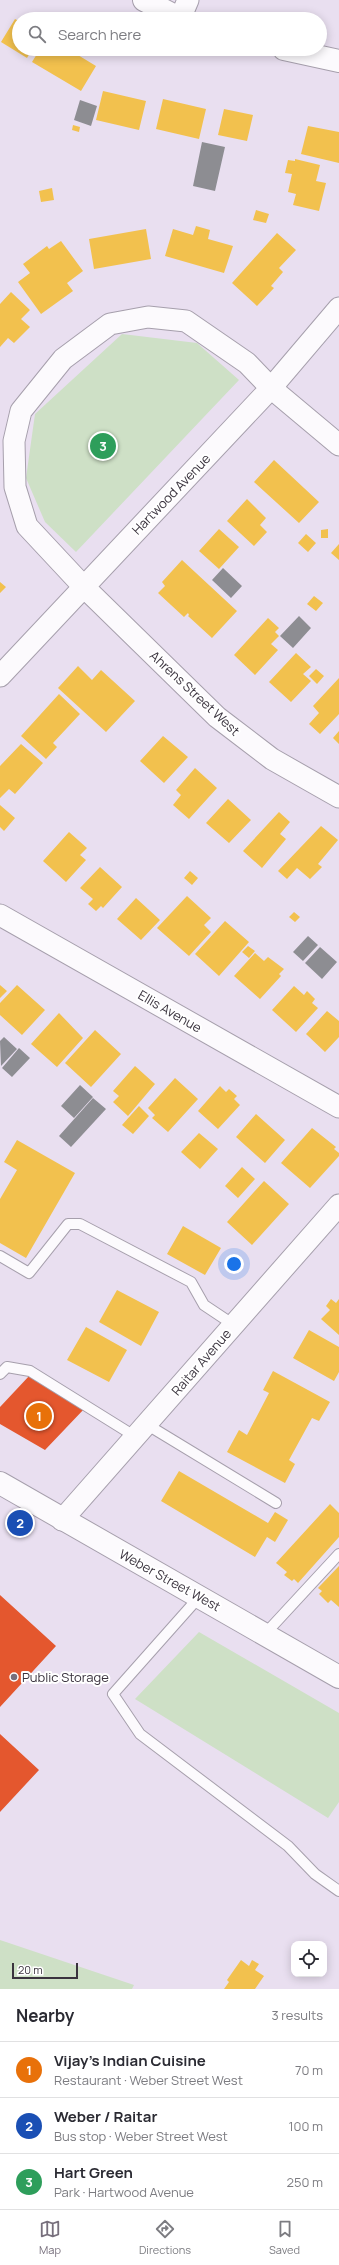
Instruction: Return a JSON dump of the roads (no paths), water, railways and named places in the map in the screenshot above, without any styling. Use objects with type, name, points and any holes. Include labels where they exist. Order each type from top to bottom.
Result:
[{"type":"main road","points":[[144,0],[167,12]]},
{"type":"main road","points":[[316,56],[339,61]]},
{"type":"main road","name":"Weber Street West","points":[[0,1484],[200,1596],[339,1677]]},
{"type":"street","points":[[183,12],[188,0]]},
{"type":"street","name":"Hartwood Avenue","points":[[0,676],[83,586],[271,388],[339,308]]},
{"type":"street","name":"Ahrens Street West","points":[[339,445],[271,388],[247,363],[186,321],[148,317],[110,324],[63,359],[21,411],[14,441],[15,487],[27,526],[83,586],[217,717],[272,760],[339,797]]},
{"type":"street","name":"Ellis Avenue","points":[[0,915],[339,1107]]},
{"type":"street","name":"Raitar Avenue","points":[[62,1520],[339,1205]]},
{"type":"lane","points":[[0,1256],[30,1273],[68,1224],[80,1224],[191,1282],[204,1305],[234,1325]]},
{"type":"lane","points":[[0,1374],[7,1367],[30,1371],[276,1503]]},
{"type":"lane","points":[[265,1634],[339,1554]]},
{"type":"lane","points":[[200,1596],[113,1694],[140,1734],[288,1846],[315,1874],[339,1890]]},
{"type":"place","name":"Hart Green","points":[[103,446]]},
{"type":"place","name":"Vijay's Indian Cuisine","points":[[39,1416]]},
{"type":"place","name":"Weber / Raitar","points":[[20,1523]]},
{"type":"place","name":"Public Storage","points":[[14,1677]]}]
